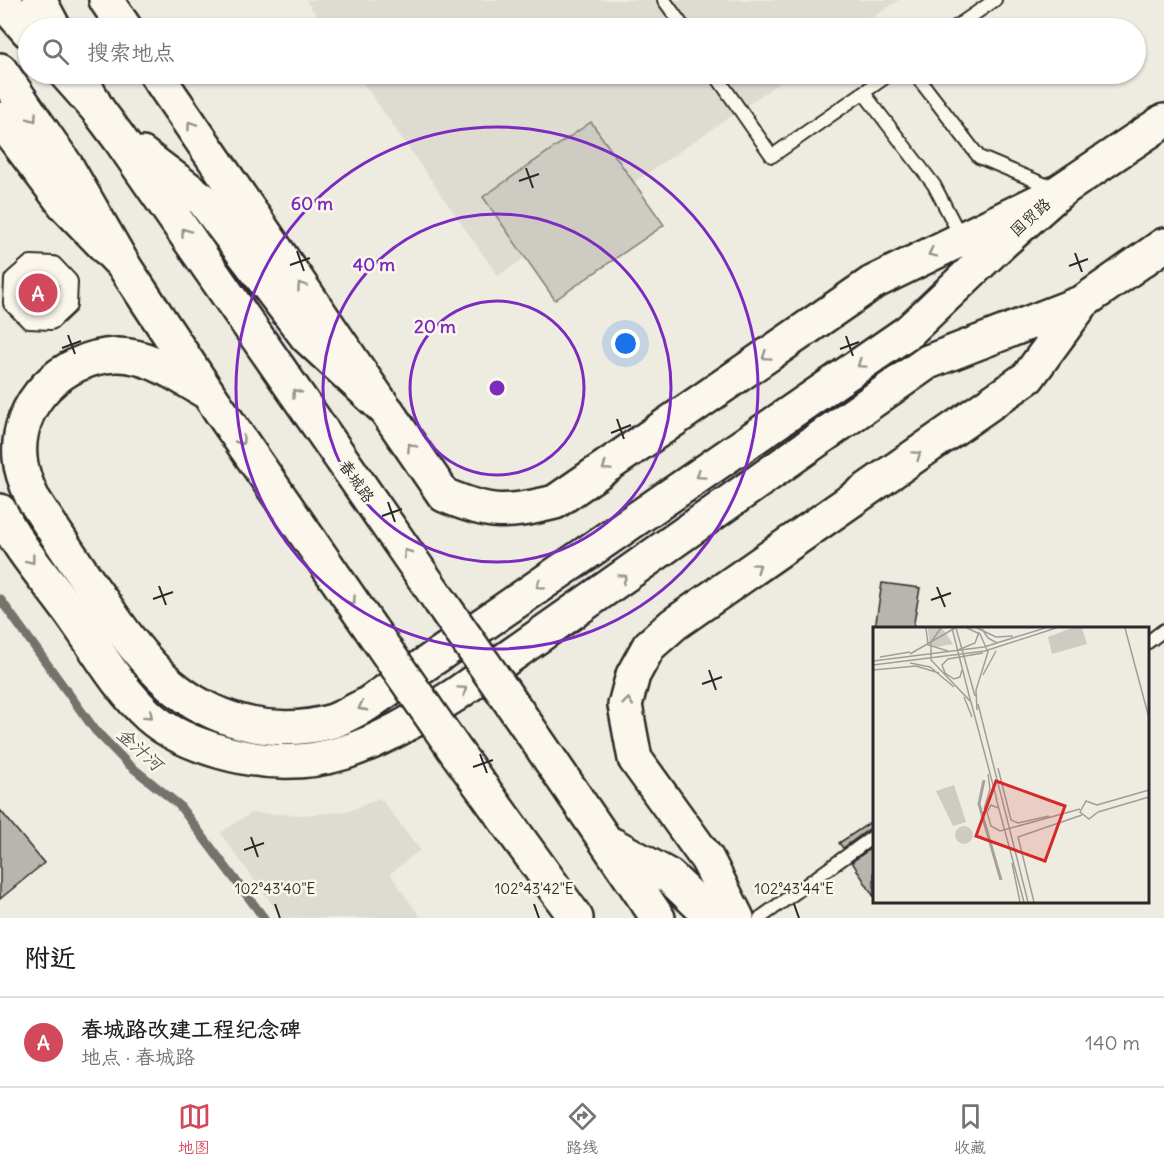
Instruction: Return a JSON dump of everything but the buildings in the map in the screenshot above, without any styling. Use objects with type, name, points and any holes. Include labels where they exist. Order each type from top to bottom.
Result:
[{"type":"main road","points":[[1,0],[18,20]]},
{"type":"main road","points":[[39,0],[49,18]]},
{"type":"main road","points":[[106,0],[118,18]]},
{"type":"main road","points":[[0,70],[67,167],[124,266],[208,393],[373,632],[576,918]]},
{"type":"main road","points":[[75,84],[98,110]]},
{"type":"main road","name":"春城路","points":[[84,84],[98,110],[519,714],[658,918]]},
{"type":"main road","points":[[163,84],[444,495],[472,507],[494,511],[516,511],[555,502],[872,283],[1060,191]]},
{"type":"main road","points":[[0,119],[65,205],[124,266]]},
{"type":"main road","name":"国贸路","points":[[208,393],[154,363],[136,358],[117,355],[79,363],[62,372],[47,385],[35,400],[26,417],[21,436],[22,475],[32,497],[122,631],[149,663],[178,690],[211,710],[241,723],[271,728],[302,727],[334,721],[366,705],[909,331],[1010,234],[1060,191],[1164,121]]},
{"type":"main road","points":[[119,138],[203,200],[307,337],[388,412]]},
{"type":"main road","points":[[0,511],[25,553],[127,692],[150,717],[177,734],[206,747],[237,756],[273,762],[304,761],[338,755],[373,743],[401,729],[455,696],[928,362],[1083,302],[1164,245]]},
{"type":"main road","points":[[737,918],[707,859],[635,759],[625,705],[633,675],[649,645],[674,624],[1028,377],[1083,302]]},
{"type":"main road","points":[[606,841],[669,876],[713,918]]},
{"type":"lane","points":[[664,0],[677,18]]},
{"type":"lane","points":[[969,18],[995,0]]},
{"type":"lane","points":[[722,84],[772,156],[875,84]]},
{"type":"lane","points":[[923,84],[979,157],[1060,191]]},
{"type":"lane","points":[[863,92],[934,185],[962,238]]},
{"type":"lane","points":[[1149,641],[1164,630]]},
{"type":"lane","points":[[760,918],[873,837]]},
{"type":"shaded area","points":[[306,0],[899,0],[872,18],[319,18]]},
{"type":"shaded area","points":[[364,84],[777,84],[498,276]]},
{"type":"shaded area","points":[[591,122],[664,225],[555,300],[483,197]]},
{"type":"shaded area","points":[[380,798],[420,850],[390,874],[421,918],[282,918],[220,833],[251,813],[305,815],[349,811]]},
{"type":"waterway","name":"金汁河","points":[[0,599],[95,730],[128,764],[179,805],[264,918]]},
{"type":"place","name":"春城路改建工程纪念碑","points":[[38,293]]}]
